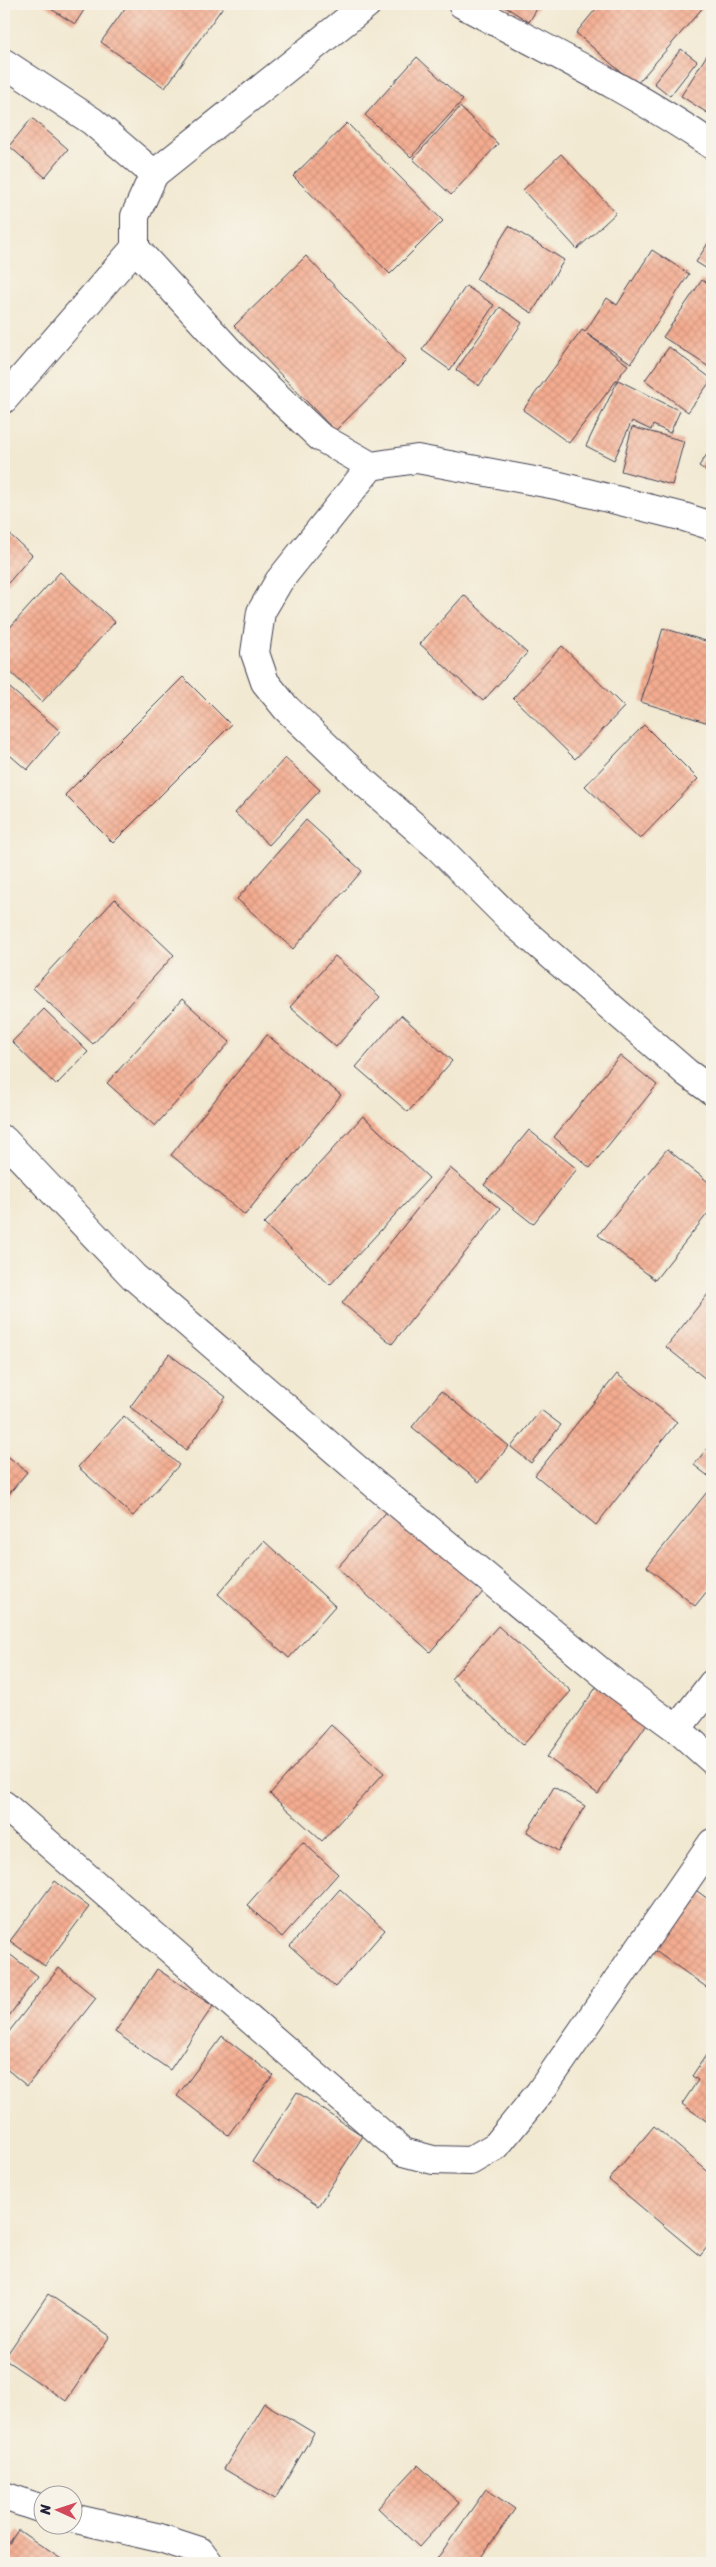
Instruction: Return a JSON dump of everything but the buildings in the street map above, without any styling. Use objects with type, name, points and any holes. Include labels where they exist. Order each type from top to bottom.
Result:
[{"type":"street","points":[[4,399],[135,248],[135,216],[154,174],[366,4]]},
{"type":"street","points":[[462,4],[585,69],[686,127],[712,145]]},
{"type":"street","points":[[4,63],[92,121],[154,174]]},
{"type":"street","points":[[135,248],[232,354],[320,437],[371,466],[417,459],[556,486],[684,517],[712,526]]},
{"type":"street","points":[[371,466],[279,581],[261,612],[255,653],[265,682],[286,708],[366,784],[439,848],[515,924],[687,1073],[712,1091]]},
{"type":"street","points":[[4,1140],[133,1276],[379,1488],[618,1686],[677,1729],[712,1760]]},
{"type":"street","points":[[677,1729],[712,1684]]},
{"type":"street","points":[[4,1805],[403,2152],[433,2160],[470,2161],[496,2146],[540,2092],[712,1843]]},
{"type":"street","points":[[4,2496],[32,2506]]},
{"type":"street","points":[[82,2520],[160,2538],[200,2550],[209,2563]]}]
